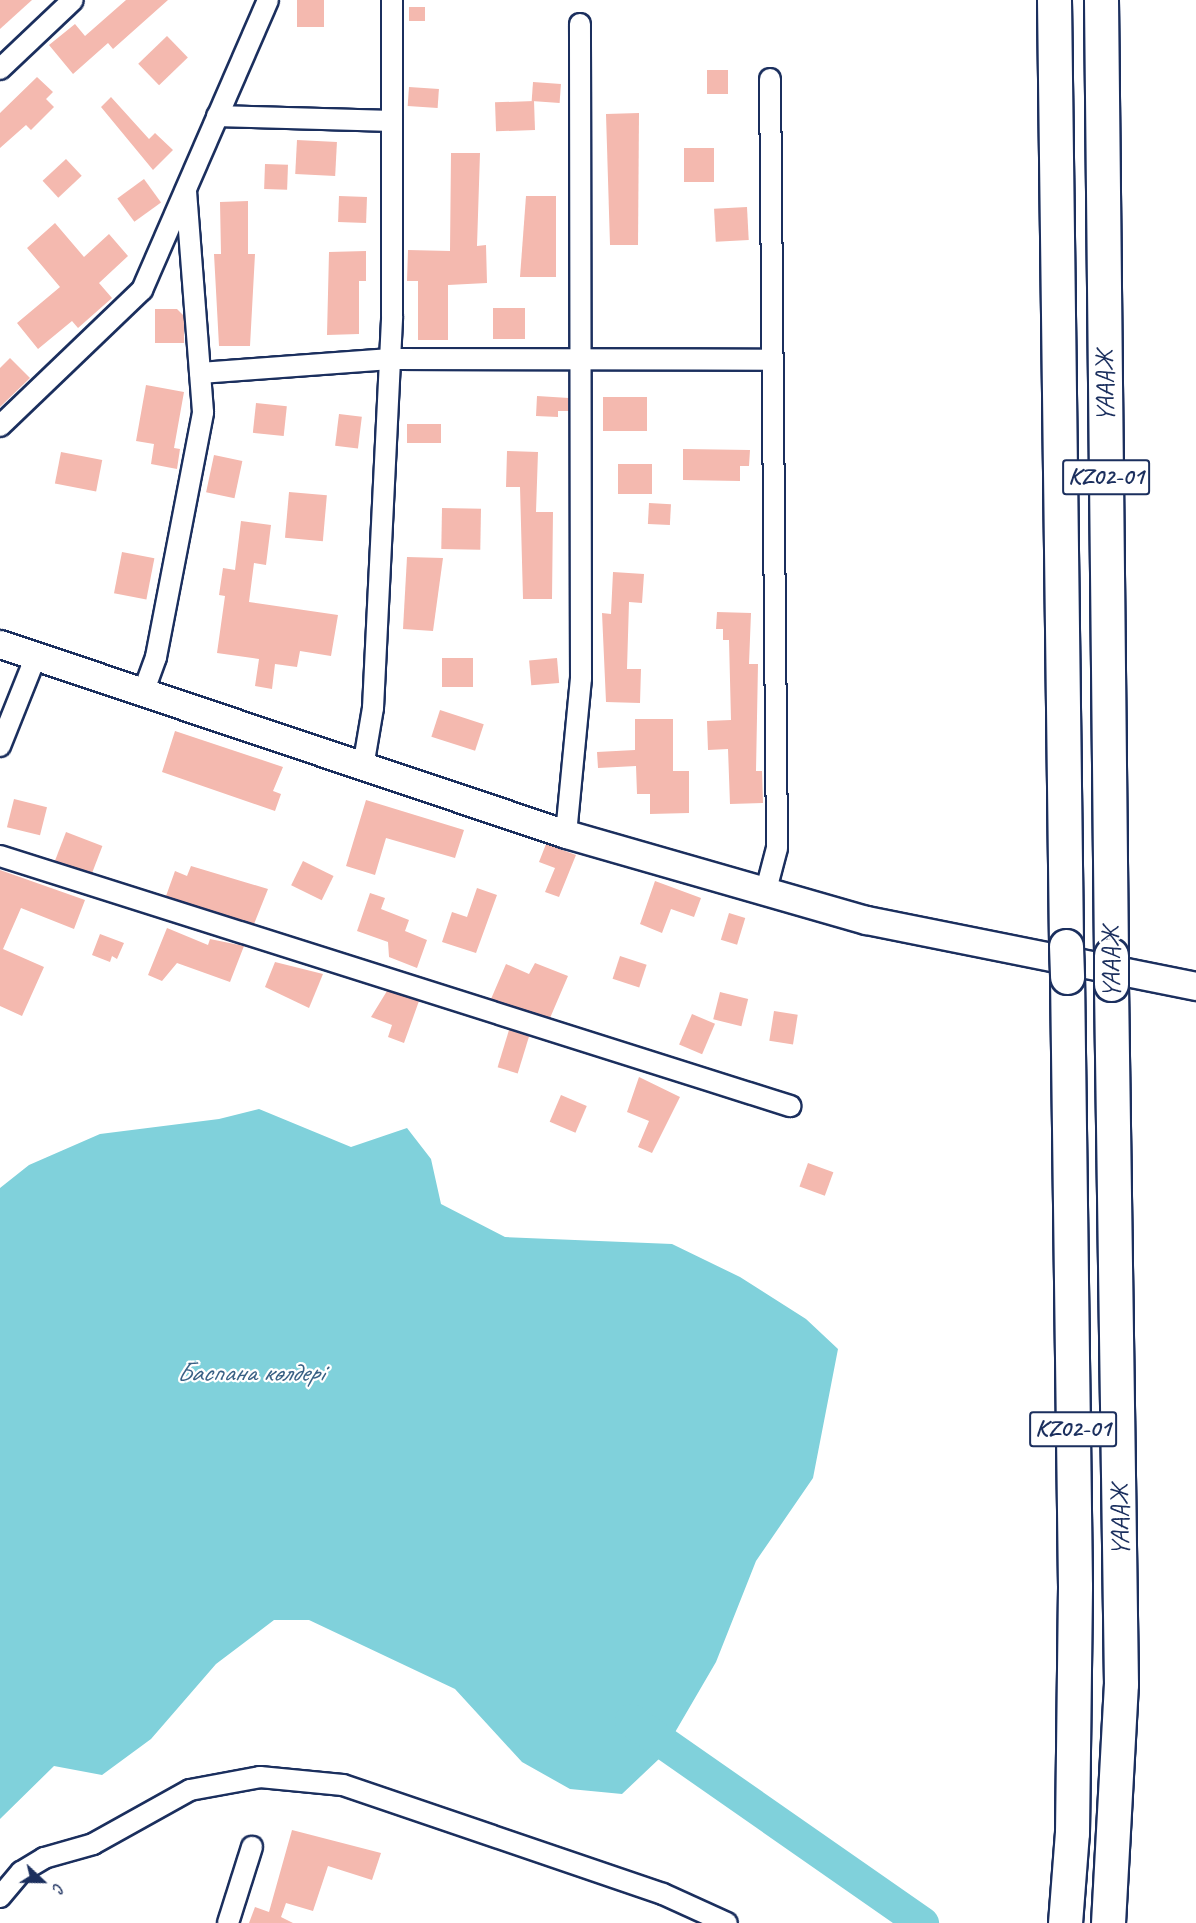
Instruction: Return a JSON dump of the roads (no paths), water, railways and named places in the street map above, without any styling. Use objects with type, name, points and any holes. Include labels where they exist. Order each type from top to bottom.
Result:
[{"type":"highway","name":"ҮАААЖ","points":[[1054,0],[1074,1586],[1069,1882],[1065,1923]]},
{"type":"highway","name":"ҮАААЖ","points":[[1101,0],[1121,1684],[1112,1885],[1108,1923]]},
{"type":"main road","points":[[0,644],[566,834],[866,920],[1196,986]]},
{"type":"street","points":[[0,69],[73,0]]},
{"type":"street","points":[[0,426],[142,290],[268,0]]},
{"type":"street","points":[[363,767],[373,708],[390,359],[392,0]]},
{"type":"street","points":[[566,834],[581,678],[583,364],[580,24]]},
{"type":"street","points":[[766,890],[777,848],[770,79]]},
{"type":"street","points":[[217,116],[392,121]]},
{"type":"street","points":[[143,693],[156,657],[203,412],[186,189]]},
{"type":"street","points":[[200,373],[390,359],[583,364],[774,360]]},
{"type":"street","points":[[0,746],[36,656]]},
{"type":"street","points":[[0,856],[790,1106]]},
{"type":"street","points":[[0,1897],[21,1872],[44,1858],[93,1844],[190,1790],[260,1777],[343,1785],[663,1894],[727,1923]]},
{"type":"street","points":[[228,1923],[252,1847]]},
{"type":"water","name":"Баспана көлдері","points":[[259,1109],[351,1147],[407,1128],[431,1159],[441,1204],[505,1237],[672,1244],[740,1277],[806,1319],[838,1349],[813,1478],[756,1561],[716,1662],[660,1758],[622,1794],[570,1789],[522,1762],[455,1689],[309,1620],[274,1620],[216,1664],[151,1739],[102,1775],[54,1766],[0,1819],[0,1188],[29,1165],[100,1134],[219,1119]]},
{"type":"waterway","points":[[631,1720],[922,1923]]}]
